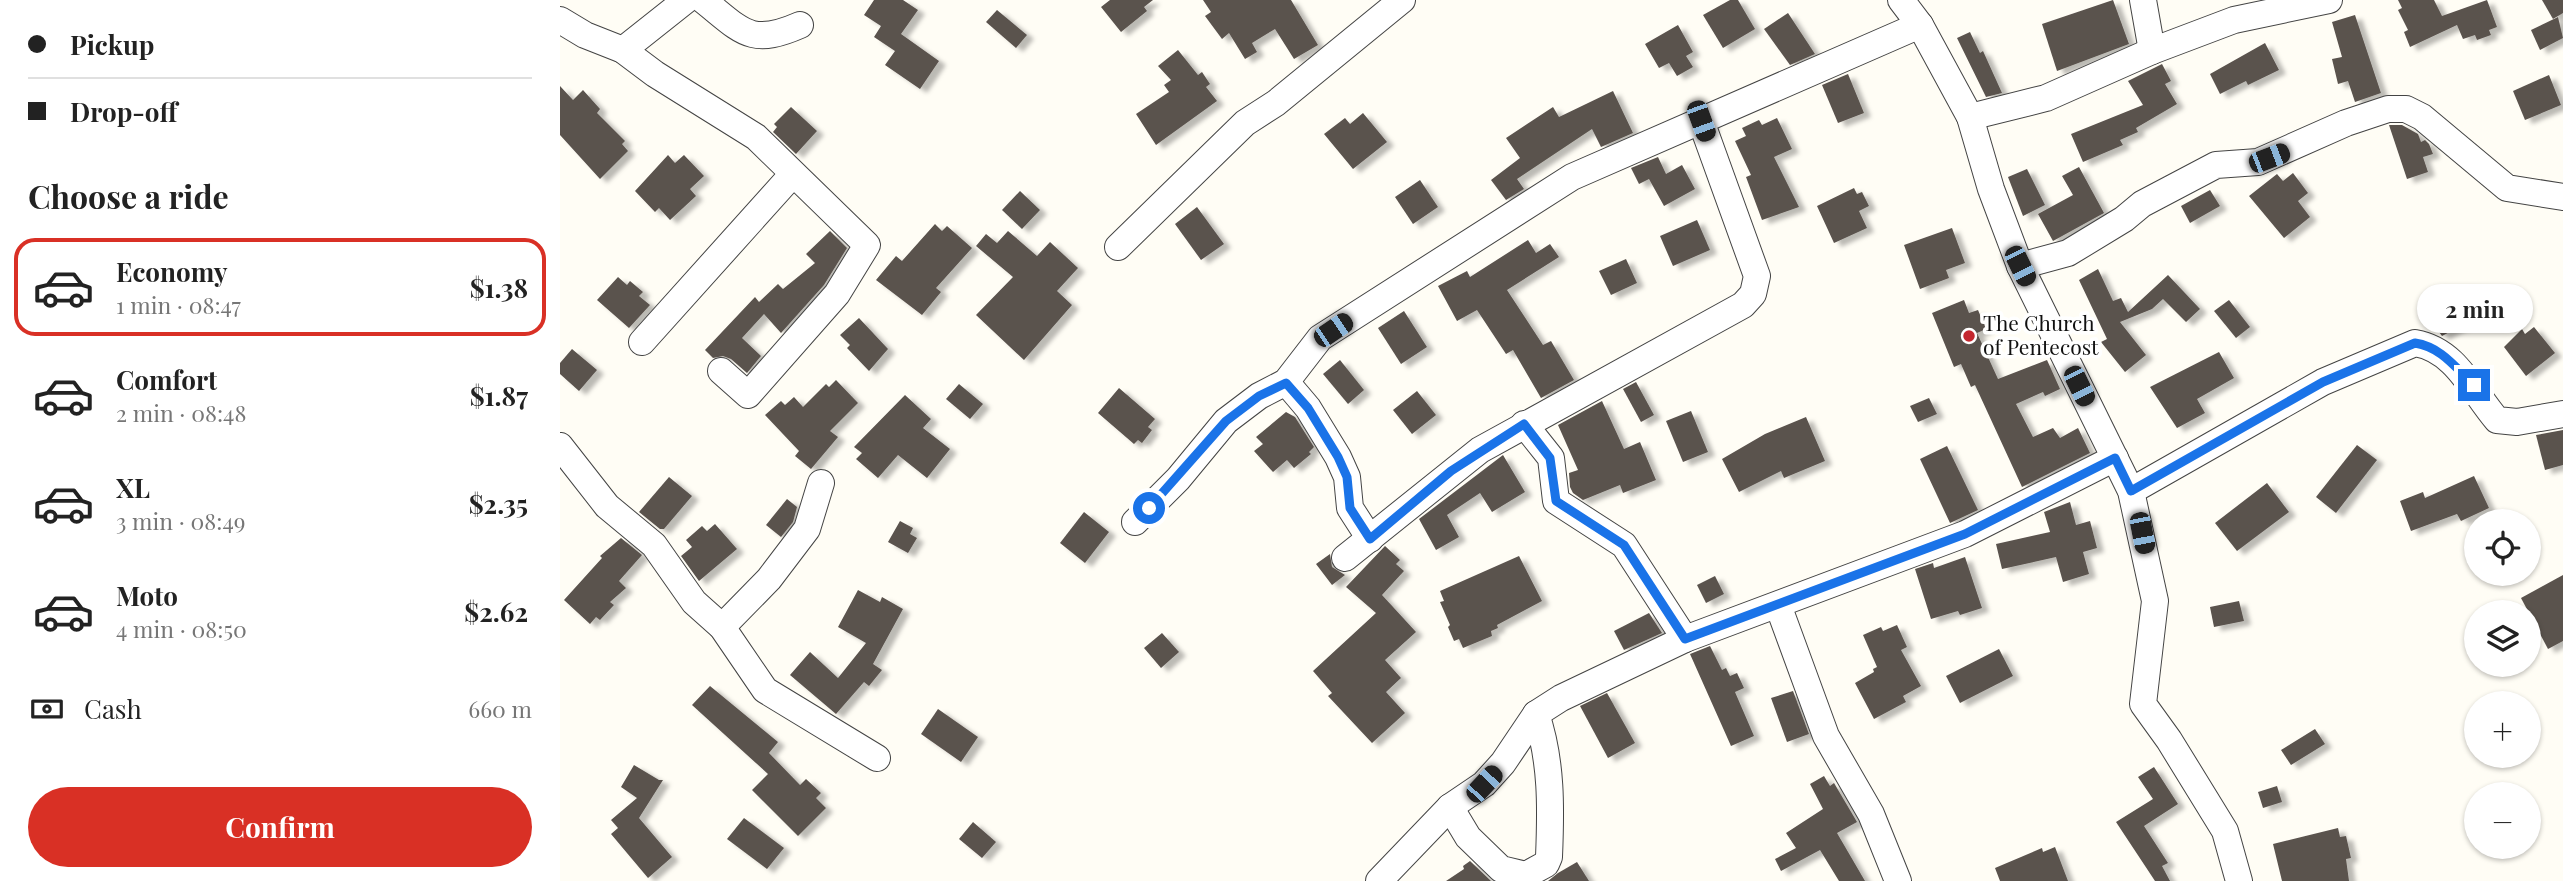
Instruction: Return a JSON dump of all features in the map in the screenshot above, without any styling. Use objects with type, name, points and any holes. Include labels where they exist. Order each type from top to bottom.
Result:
[{"type":"street","points":[[623,50],[686,0]]},
{"type":"street","points":[[704,0],[747,34],[774,37],[800,25]]},
{"type":"street","points":[[1118,247],[1245,123],[1276,103],[1402,0]]},
{"type":"street","points":[[1901,0],[1920,25],[1970,117],[1991,189],[2020,266],[2131,491],[2155,601],[2143,704],[2169,740],[2225,831],[2239,881]]},
{"type":"street","points":[[2143,0],[2151,51]]},
{"type":"street","points":[[1970,117],[2046,99],[2151,51],[2234,20],[2329,0]]},
{"type":"street","points":[[560,20],[623,50],[655,74],[756,137],[867,245],[837,294],[748,395],[721,371]]},
{"type":"street","points":[[1135,522],[1178,478],[1226,421],[1259,396],[1286,383],[1294,368],[1320,338],[1398,286],[1444,260],[1531,200],[1572,177],[1920,25]]},
{"type":"street","points":[[2020,266],[2068,253],[2124,219],[2142,204],[2216,165],[2258,162],[2346,123],[2388,109],[2406,109],[2422,117],[2507,188],[2563,197]]},
{"type":"street","points":[[1345,558],[1451,471],[1524,424],[1743,305],[1753,294],[1757,275],[1701,121]]},
{"type":"street","points":[[642,342],[792,174]]},
{"type":"street","points":[[2131,491],[2323,382],[2415,343],[2430,345],[2442,354],[2474,385],[2497,420],[2517,422],[2563,414]]},
{"type":"street","points":[[1286,383],[1308,408],[1338,457],[1347,477],[1350,508],[1370,539]]},
{"type":"street","points":[[1524,424],[1550,458],[1556,501],[1624,545],[1685,639]]},
{"type":"street","points":[[560,446],[607,506],[654,545],[684,583],[694,602],[722,627],[765,690],[877,758]]},
{"type":"street","points":[[1379,881],[1450,807],[1484,784],[1503,763],[1536,714],[1561,698],[1685,639],[1892,559],[1965,534],[2115,458]]},
{"type":"street","points":[[722,627],[769,579],[807,529],[821,483]]},
{"type":"street","points":[[1778,605],[1826,736],[1871,814],[1898,881]]},
{"type":"street","points":[[1450,807],[1468,837],[1502,869],[1526,875],[1546,864],[1549,857],[1551,790],[1544,738],[1536,714]]},
{"type":"building","points":[[874,0],[903,0],[918,10],[901,34],[939,61],[920,89],[885,65],[895,51],[874,37],[881,26],[864,15]]},
{"type":"building","points":[[1110,0],[1153,0],[1144,7],[1147,11],[1121,32],[1101,7]]},
{"type":"building","points":[[1203,0],[1291,0],[1318,45],[1294,59],[1275,29],[1252,43],[1257,52],[1245,59],[1229,33],[1222,39],[1205,16],[1211,12]]},
{"type":"building","points":[[1730,0],[1738,0],[1755,29],[1723,48],[1703,15]]},
{"type":"building","points":[[2113,0],[2129,44],[2057,71],[2042,24]]},
{"type":"building","points":[[2398,0],[2434,0],[2442,16],[2487,0],[2497,27],[2489,30],[2491,35],[2477,40],[2475,35],[2463,39],[2457,25],[2410,47],[2404,32],[2408,30],[2398,10],[2402,8]]},
{"type":"building","points":[[2542,0],[2563,0],[2563,13],[2553,19]]},
{"type":"building","points":[[997,10],[1027,35],[1016,48],[986,22]]},
{"type":"building","points":[[1788,13],[1815,54],[1790,65],[1764,29]]},
{"type":"building","points":[[2355,15],[2381,93],[2355,102],[2348,81],[2338,84],[2332,59],[2342,57],[2332,22]]},
{"type":"building","points":[[2558,17],[2563,38],[2540,50],[2531,30]]},
{"type":"building","points":[[1678,25],[1693,52],[1686,56],[1693,67],[1677,76],[1669,63],[1659,68],[1645,44]]},
{"type":"building","points":[[1970,32],[1980,53],[1983,51],[2002,93],[1986,97],[1957,38]]},
{"type":"building","points":[[2265,43],[2279,70],[2248,85],[2246,81],[2220,94],[2210,74]]},
{"type":"building","points":[[1178,50],[1198,75],[1202,72],[1210,84],[1206,87],[1217,101],[1156,145],[1136,114],[1169,92],[1164,85],[1171,80],[1158,66]]},
{"type":"building","points":[[2162,64],[2171,81],[2165,84],[2177,104],[2136,128],[2138,132],[2120,140],[2123,145],[2083,162],[2071,134],[2143,105],[2128,81]]},
{"type":"building","points":[[1848,74],[1864,113],[1838,123],[1822,85]]},
{"type":"building","points":[[2549,75],[2561,105],[2525,120],[2513,91]]},
{"type":"building","points":[[560,86],[573,100],[583,90],[600,109],[597,113],[625,141],[622,144],[628,151],[600,179],[560,135]]},
{"type":"building","points":[[1613,91],[1633,133],[1601,147],[1592,129],[1517,179],[1524,189],[1506,200],[1491,180],[1520,158],[1506,138],[1553,107],[1559,117]]},
{"type":"building","points":[[791,107],[817,131],[796,154],[773,132],[777,127],[774,124]]},
{"type":"building","points":[[1363,113],[1387,142],[1353,169],[1324,134],[1345,118],[1350,124]]},
{"type":"building","points":[[1777,118],[1792,149],[1774,157],[1799,207],[1762,220],[1746,177],[1751,175],[1735,141],[1746,136],[1742,128],[1759,120],[1762,125]]},
{"type":"building","points":[[2389,125],[2402,125],[2418,134],[2421,142],[2425,140],[2429,144],[2433,154],[2423,157],[2428,172],[2407,179]]},
{"type":"building","points":[[668,155],[675,163],[684,155],[704,176],[690,189],[696,196],[670,220],[659,208],[655,212],[635,191]]},
{"type":"building","points":[[1658,157],[1666,174],[1682,165],[1695,189],[1664,206],[1649,179],[1639,184],[1631,168]]},
{"type":"building","points":[[2079,167],[2104,213],[2053,241],[2038,214],[2073,195],[2062,176]]},
{"type":"building","points":[[2027,169],[2045,205],[2023,216],[2008,177]]},
{"type":"building","points":[[2293,173],[2308,193],[2298,201],[2310,217],[2284,238],[2249,196],[2277,174],[2283,181]]},
{"type":"building","points":[[1420,180],[1438,207],[1413,224],[1395,197]]},
{"type":"building","points":[[1854,188],[1857,194],[1862,192],[1869,206],[1859,211],[1867,228],[1834,243],[1817,206]]},
{"type":"building","points":[[2210,190],[2220,206],[2190,223],[2181,206]]},
{"type":"building","points":[[1020,191],[1040,210],[1022,229],[1002,210]]},
{"type":"building","points":[[1197,207],[1224,244],[1201,260],[1175,224]]},
{"type":"building","points":[[1697,220],[1710,250],[1673,266],[1660,236]]},
{"type":"building","points":[[935,224],[942,231],[947,226],[972,248],[936,288],[941,292],[922,315],[876,280],[896,256],[902,261]]},
{"type":"building","points":[[1952,228],[1965,263],[1946,270],[1949,278],[1920,289],[1904,245]]},
{"type":"building","points":[[830,231],[847,248],[824,285],[781,333],[764,314],[742,338],[761,356],[747,373],[731,359],[723,356],[713,358],[705,350],[755,297],[759,302],[778,284],[783,289],[815,263],[806,254]]},
{"type":"building","points":[[1008,231],[1037,256],[1050,242],[1078,268],[1057,291],[1072,305],[1024,360],[976,315],[1013,277],[976,246],[986,234],[997,243]]},
{"type":"building","points":[[1528,240],[1536,253],[1550,244],[1559,257],[1507,290],[1543,345],[1551,341],[1574,380],[1541,398],[1513,350],[1506,354],[1477,310],[1457,321],[1438,286],[1467,271],[1470,277]]},
{"type":"building","points":[[1626,259],[1637,283],[1611,295],[1599,271]]},
{"type":"building","points":[[2098,269],[2113,301],[2121,298],[2128,312],[2168,275],[2200,309],[2186,322],[2163,299],[2152,309],[2120,322],[2146,355],[2125,372],[2101,342],[2107,339],[2079,280]]},
{"type":"building","points":[[618,277],[627,285],[630,281],[643,292],[639,296],[650,305],[629,328],[597,300]]},
{"type":"building","points":[[1964,300],[1969,313],[1978,310],[1986,329],[1977,333],[1998,379],[2047,360],[2060,389],[2045,396],[2043,392],[2016,404],[2033,437],[2053,428],[2060,438],[2078,428],[2090,453],[2022,487],[1975,385],[1971,387],[1961,364],[1954,367],[1932,313]]},
{"type":"building","points":[[2229,300],[2250,327],[2236,338],[2214,311]]},
{"type":"building","points":[[2456,307],[2465,324],[2442,336],[2431,321]]},
{"type":"building","points":[[1404,311],[1427,347],[1401,364],[1378,328]]},
{"type":"building","points":[[859,318],[888,349],[869,371],[847,348],[850,345],[840,335]]},
{"type":"building","points":[[2534,327],[2555,353],[2526,376],[2504,347],[2522,329],[2525,334]]},
{"type":"building","points":[[572,349],[597,370],[579,391],[560,374],[560,363]]},
{"type":"building","points":[[2219,352],[2234,378],[2197,399],[2205,413],[2177,428],[2150,387]]},
{"type":"building","points":[[1340,360],[1364,390],[1348,404],[1323,374]]},
{"type":"building","points":[[836,380],[858,403],[830,431],[838,437],[811,469],[795,456],[799,451],[765,415],[781,401],[785,405],[794,397],[803,407],[826,384],[829,387]]},
{"type":"building","points":[[1636,382],[1654,415],[1641,422],[1623,389]]},
{"type":"building","points":[[959,384],[983,404],[970,419],[946,399]]},
{"type":"building","points":[[1119,388],[1155,419],[1148,427],[1152,430],[1142,443],[1138,440],[1134,444],[1098,413]]},
{"type":"building","points":[[1417,391],[1436,415],[1412,434],[1393,410]]},
{"type":"building","points":[[905,395],[931,419],[923,428],[950,449],[927,478],[898,455],[878,478],[856,459],[862,453],[854,447]]},
{"type":"building","points":[[1929,398],[1937,414],[1918,422],[1910,406]]},
{"type":"building","points":[[1602,401],[1624,449],[1640,442],[1656,480],[1623,493],[1620,485],[1583,500],[1573,493],[1570,487],[1569,473],[1578,470],[1558,425]]},
{"type":"building","points":[[1691,411],[1708,452],[1683,462],[1666,421]]},
{"type":"building","points":[[1286,412],[1295,417],[1314,447],[1309,452],[1311,454],[1294,468],[1287,460],[1273,472],[1254,451],[1263,444],[1256,437]]},
{"type":"building","points":[[1806,417],[1825,461],[1784,478],[1781,471],[1739,492],[1722,459],[1765,434]]},
{"type":"building","points":[[2563,430],[2563,465],[2545,470],[2536,435]]},
{"type":"building","points":[[2357,445],[2377,460],[2336,513],[2316,497]]},
{"type":"building","points":[[1947,446],[1978,510],[1950,523],[1920,459]]},
{"type":"building","points":[[1503,455],[1525,492],[1492,512],[1480,493],[1447,515],[1459,537],[1436,550],[1419,519]]},
{"type":"building","points":[[2474,476],[2489,508],[2464,509],[2464,520],[2461,521],[2457,514],[2411,531],[2400,501],[2423,492],[2425,498]]},
{"type":"building","points":[[669,477],[692,496],[664,529],[660,529],[639,512]]},
{"type":"building","points":[[2267,483],[2289,512],[2237,551],[2215,523]]},
{"type":"building","points":[[787,499],[797,507],[793,522],[781,537],[766,525]]},
{"type":"building","points":[[2070,502],[2076,525],[2090,521],[2097,548],[2083,552],[2089,574],[2063,582],[2056,557],[2002,569],[1996,544],[2050,532],[2044,512]]},
{"type":"building","points":[[1084,512],[1109,532],[1085,563],[1060,543]]},
{"type":"building","points":[[900,521],[913,528],[910,534],[917,538],[908,553],[888,542]]},
{"type":"building","points":[[715,524],[737,549],[699,581],[681,556],[692,547],[686,540],[702,526],[707,531]]},
{"type":"building","points":[[621,538],[642,555],[619,581],[626,588],[610,602],[614,605],[600,620],[596,617],[590,624],[564,600],[602,558],[600,556]]},
{"type":"building","points":[[1385,546],[1400,560],[1396,564],[1404,571],[1382,595],[1416,632],[1385,660],[1401,678],[1386,692],[1405,713],[1372,743],[1328,696],[1332,693],[1313,671],[1376,613],[1346,587]]},
{"type":"building","points":[[1330,554],[1332,567],[1345,575],[1332,585],[1316,564]]},
{"type":"building","points":[[1519,556],[1542,601],[1497,625],[1498,628],[1491,631],[1492,636],[1463,648],[1459,639],[1454,641],[1448,627],[1450,625],[1440,602],[1444,601],[1440,591]]},
{"type":"building","points":[[1965,557],[1982,608],[1960,615],[1958,611],[1931,619],[1915,569],[1933,563],[1934,568]]},
{"type":"building","points":[[2563,575],[2563,641],[2548,649],[2541,636],[2541,600],[2521,598]]},
{"type":"building","points":[[1715,576],[1724,594],[1706,603],[1697,585]]},
{"type":"building","points":[[858,590],[880,602],[882,597],[903,609],[873,664],[882,670],[869,686],[864,682],[836,714],[790,675],[810,652],[838,678],[866,643],[838,627]]},
{"type":"building","points":[[2239,601],[2244,621],[2214,627],[2210,607]]},
{"type":"building","points":[[1649,613],[1662,633],[1624,650],[1614,631]]},
{"type":"building","points":[[1897,625],[1907,647],[1901,650],[1921,686],[1903,696],[1906,702],[1874,719],[1855,683],[1874,672],[1873,669],[1877,667],[1863,635],[1881,627],[1883,631]]},
{"type":"building","points":[[1162,633],[1179,652],[1161,668],[1144,648]]},
{"type":"building","points":[[1710,646],[1722,670],[1726,668],[1730,676],[1737,673],[1744,688],[1735,692],[1754,736],[1731,746],[1690,654]]},
{"type":"building","points":[[1999,649],[2013,676],[1960,703],[1946,676]]},
{"type":"building","points":[[710,686],[778,742],[769,753],[800,785],[806,779],[821,793],[816,798],[826,808],[798,836],[752,790],[768,774],[692,705]]},
{"type":"building","points":[[1793,691],[1809,734],[1787,742],[1771,698]]},
{"type":"building","points":[[1607,693],[1635,743],[1608,758],[1580,706]]},
{"type":"building","points":[[938,709],[978,737],[961,762],[921,734]]},
{"type":"building","points":[[2315,729],[2325,744],[2291,765],[2281,750]]},
{"type":"building","points":[[634,765],[663,780],[639,818],[672,857],[648,878],[611,834],[618,828],[611,820],[637,798],[621,787]]},
{"type":"building","points":[[2154,767],[2178,804],[2144,826],[2168,863],[2162,866],[2170,881],[2155,881],[2116,822],[2153,799],[2138,777]]},
{"type":"building","points":[[1824,776],[1830,786],[1834,783],[1857,822],[1837,833],[1865,881],[1839,881],[1820,850],[1781,871],[1775,859],[1796,848],[1786,833],[1823,809],[1810,784]]},
{"type":"building","points":[[2277,786],[2282,802],[2263,808],[2258,792]]},
{"type":"building","points":[[744,818],[784,848],[767,869],[727,839]]},
{"type":"building","points":[[973,822],[996,842],[982,858],[959,839]]},
{"type":"building","points":[[2338,828],[2340,837],[2346,836],[2351,858],[2346,859],[2349,881],[2282,881],[2273,844]]},
{"type":"building","points":[[2055,847],[2068,881],[2000,881],[1995,868],[2042,848],[2043,852]]},
{"type":"building","points":[[1470,861],[1491,881],[1446,881],[1464,869],[1463,866]]},
{"type":"building","points":[[1577,862],[1589,881],[1548,881],[1558,873]]},
{"type":"place","name":"The Church of Pentecost","points":[[1969,336]]},
{"type":"route","points":[[1149,508],[1226,421],[1259,396],[1286,383],[1308,408],[1338,457],[1347,477],[1350,508],[1370,539],[1451,471],[1524,424],[1550,458],[1556,501],[1624,545],[1685,639],[1892,559],[1965,534],[2115,458],[2131,491],[2323,382],[2415,343],[2430,345],[2474,385]]}]
